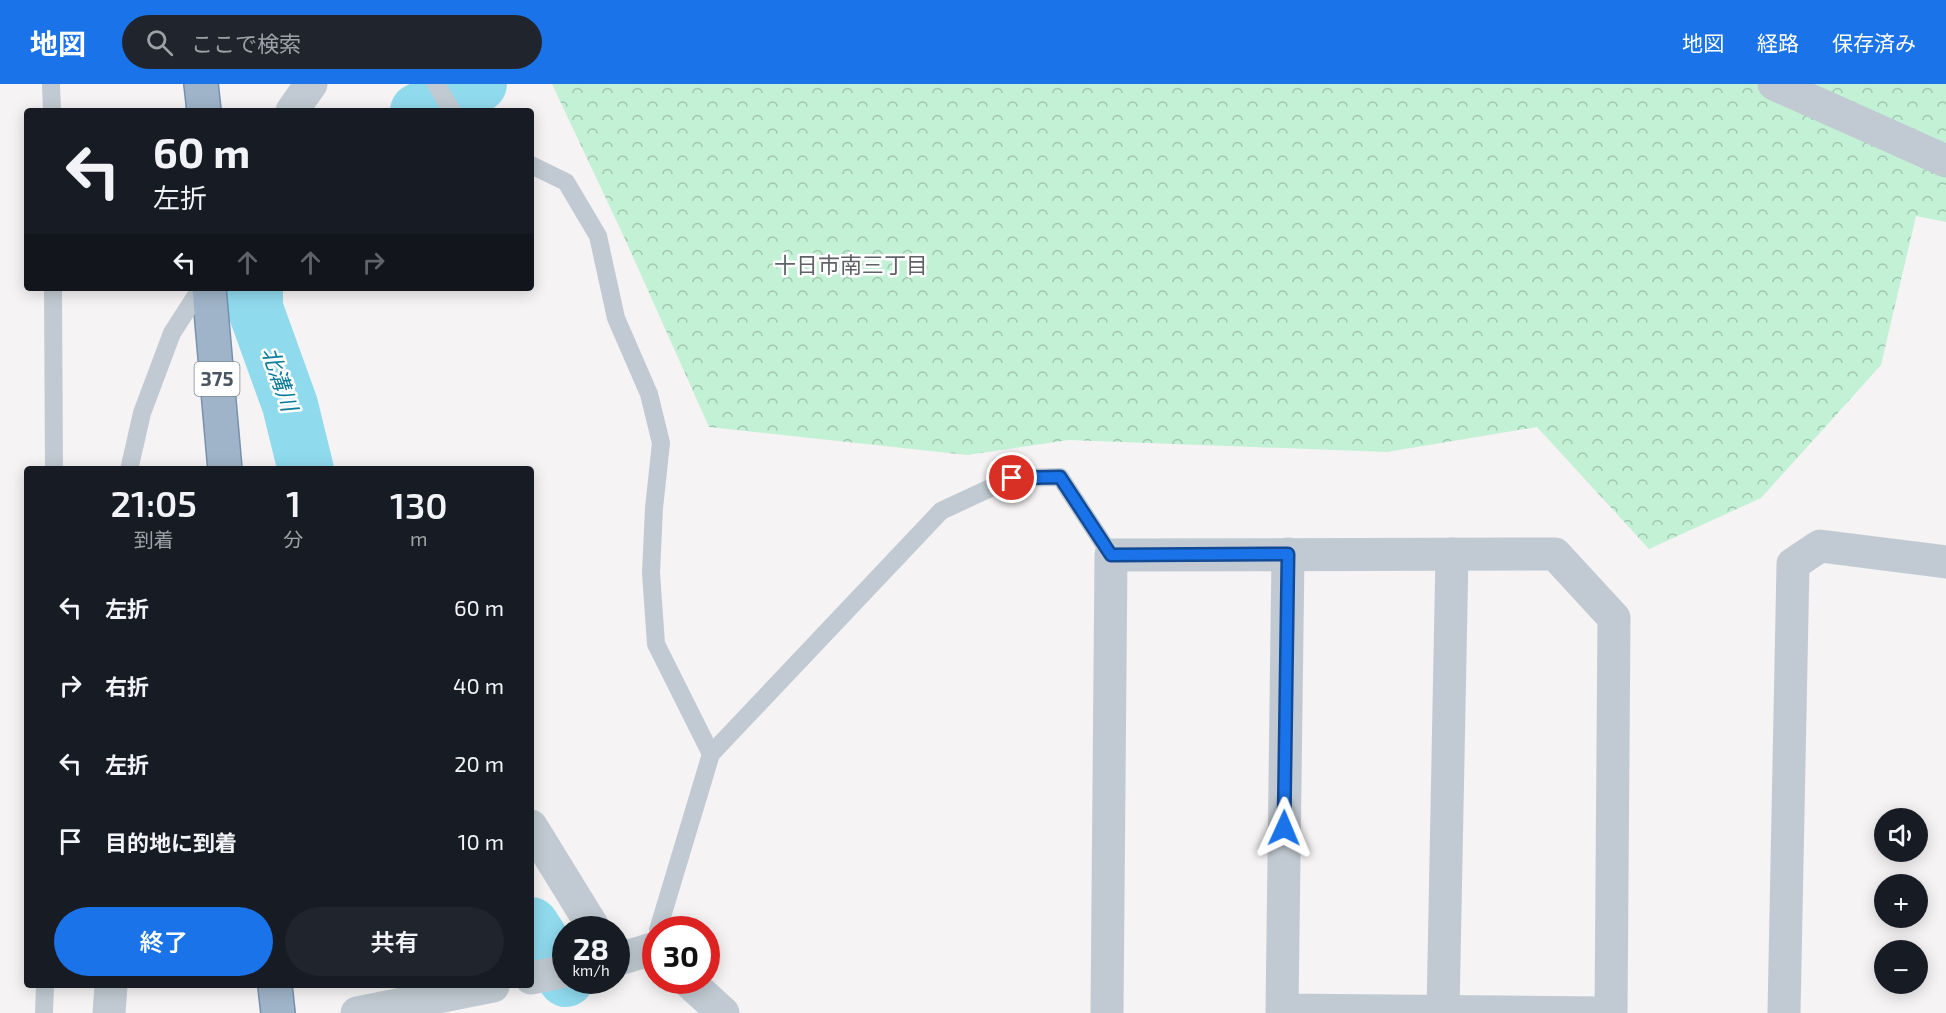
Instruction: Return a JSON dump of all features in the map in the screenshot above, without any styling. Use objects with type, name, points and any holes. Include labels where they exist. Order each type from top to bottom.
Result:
[{"type":"highway","points":[[201,84],[204,108]]},
{"type":"highway","name":"375","points":[[208,291],[225,466]]},
{"type":"highway","points":[[275,988],[278,1013]]},
{"type":"street","points":[[294,108],[311,84]]},
{"type":"street","points":[[1774,84],[1946,161]]},
{"type":"street","points":[[1784,1013],[1793,564],[1820,546],[1946,562]]},
{"type":"street","points":[[1288,554],[1282,1010],[1602,1013]]},
{"type":"street","points":[[1443,1012],[1452,554]]},
{"type":"street","points":[[1107,1013],[1111,555],[1555,554],[1614,618],[1611,1013]]},
{"type":"street","points":[[534,831],[586,916]]},
{"type":"street","points":[[534,977],[552,974]]},
{"type":"street","points":[[109,1013],[111,988]]},
{"type":"street","points":[[357,1013],[483,988]]},
{"type":"street","points":[[702,994],[723,1013]]},
{"type":"lane","points":[[51,84],[51,108]]},
{"type":"lane","points":[[436,84],[450,108]]},
{"type":"lane","points":[[534,167],[566,183],[598,236],[616,318],[649,394],[661,443],[654,508],[651,573],[656,644],[711,754]]},
{"type":"lane","points":[[53,291],[54,466]]},
{"type":"lane","points":[[130,466],[142,413],[172,333],[199,291]]},
{"type":"lane","points":[[663,916],[711,754],[941,511],[1012,478],[1060,477],[1111,555]]},
{"type":"lane","points":[[44,1013],[45,988]]},
{"type":"green space","points":[[552,84],[1946,84],[1946,222],[1916,216],[1881,365],[1761,498],[1649,549],[1537,427],[1387,452],[1069,440],[967,455],[709,427],[625,239]]},
{"type":"waterway","name":"北溝川","points":[[425,108],[479,84]]},
{"type":"waterway","name":"北溝川","points":[[255,291],[255,308],[290,405],[305,466]]},
{"type":"waterway","name":"北溝川","points":[[534,930],[552,957]]},
{"type":"district","name":"十日市南三丁目","points":[[851,265]]},
{"type":"route","points":[[1012,478],[1060,477],[1111,555],[1288,554],[1284,828]]}]
